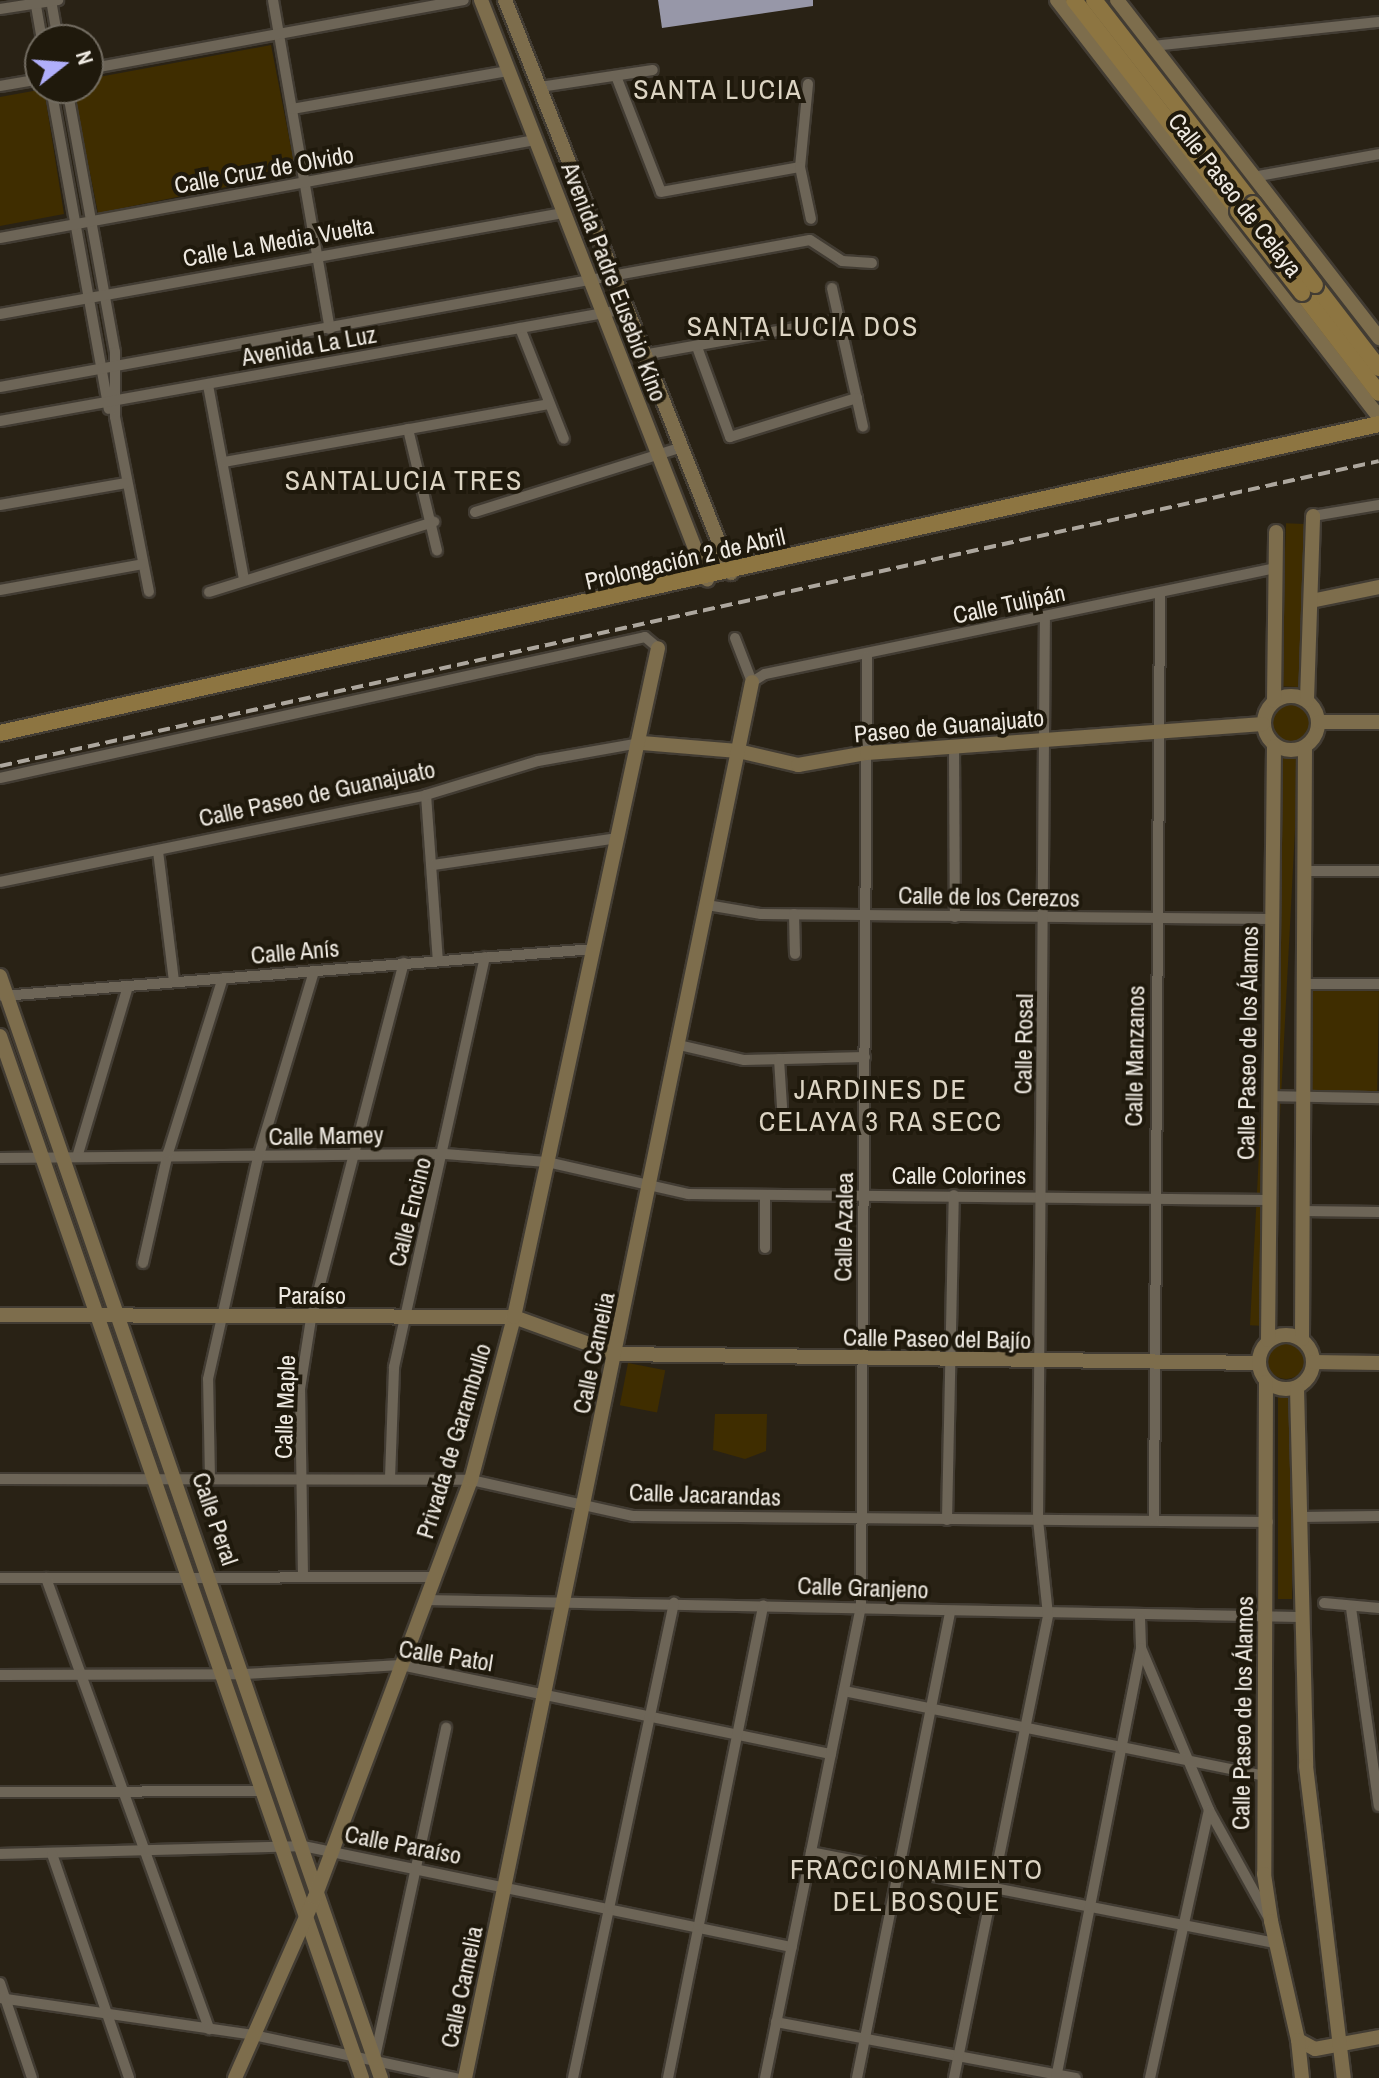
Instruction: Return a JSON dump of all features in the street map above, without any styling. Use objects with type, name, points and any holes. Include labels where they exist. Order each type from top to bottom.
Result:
[{"type":"main road","name":"Avenida Padre Eusebio Kino","points":[[481,0],[707,579]]},
{"type":"main road","name":"Avenida Padre Eusebio Kino","points":[[505,0],[679,448],[731,573]]},
{"type":"main road","name":"Calle Paseo de Celaya","points":[[1057,0],[1248,210],[1305,245],[1379,338]]},
{"type":"main road","points":[[1074,0],[1248,210]]},
{"type":"main road","points":[[1094,0],[1308,289],[1379,396]]},
{"type":"main road","name":"Calle Paseo de Celaya","points":[[1117,0],[1253,177],[1248,210],[1266,272],[1379,417]]},
{"type":"main road","points":[[1266,272],[1278,246],[1305,245]]},
{"type":"main road","points":[[1308,289],[1379,368]]},
{"type":"main road","points":[[1361,394],[1379,396]]},
{"type":"main road","name":"Prolongación 2 de Abril","points":[[0,733],[707,579],[1379,424]]},
{"type":"main road","points":[[1313,516],[1307,700],[1319,722]]},
{"type":"main road","points":[[1276,532],[1274,701],[1263,724],[1274,746],[1305,748]]},
{"type":"main road","points":[[1311,601],[1379,587]]},
{"type":"main road","name":"Privada de Garambullo","points":[[235,2078],[315,1897],[471,1480],[514,1317],[618,838],[642,743],[658,648]]},
{"type":"main road","name":"Calle Camelia","points":[[465,2078],[617,1354],[752,682]]},
{"type":"main road","points":[[1274,701],[1307,700]]},
{"type":"main road","points":[[1319,722],[1379,722]]},
{"type":"main road","points":[[1313,1362],[1302,1339],[1305,748],[1319,722]]},
{"type":"main road","name":"Paseo de Guanajuato","points":[[642,743],[738,751],[798,765],[867,753],[1263,724]]},
{"type":"main road","name":"Calle Paseo de los Álamos","points":[[1268,1340],[1274,746]]},
{"type":"main road","name":"Calle Peral","points":[[0,976],[3,996],[70,1155],[120,1316],[303,1846],[315,1897],[381,2078]]},
{"type":"main road","name":"Calle Peral","points":[[0,1036],[259,1791],[362,2078]]},
{"type":"main road","name":"Paraíso","points":[[0,1315],[311,1319],[514,1317],[617,1354]]},
{"type":"main road","points":[[1297,1388],[1281,1390],[1266,1382],[1258,1363],[1268,1340],[1279,1335],[1302,1339]]},
{"type":"main road","name":"Calle Paseo del Bajío","points":[[617,1354],[863,1361],[1258,1363]]},
{"type":"main road","points":[[1313,1362],[1379,1363]]},
{"type":"main road","points":[[1313,1362],[1297,1388],[1299,1617],[1306,1766],[1344,2078]]},
{"type":"main road","name":"Calle Paseo de los Álamos","points":[[1266,1382],[1268,1522],[1264,1874],[1275,1943],[1298,2040],[1302,2078]]},
{"type":"main road","points":[[1298,2040],[1315,2049],[1379,2037]]},
{"type":"street","points":[[0,9],[53,0],[56,24]]},
{"type":"street","points":[[273,0],[330,329]]},
{"type":"street","points":[[104,66],[464,0]]},
{"type":"street","points":[[36,2],[39,24]]},
{"type":"street","points":[[1153,46],[1379,22]]},
{"type":"street","points":[[540,87],[653,70]]},
{"type":"street","points":[[292,109],[508,71]]},
{"type":"street","points":[[616,76],[661,192],[800,167]]},
{"type":"street","points":[[0,86],[24,82]]},
{"type":"street","points":[[808,84],[800,167],[811,219]]},
{"type":"street","points":[[54,104],[91,297],[101,369],[115,417],[149,592]]},
{"type":"street","points":[[70,104],[106,295],[116,367],[111,402]]},
{"type":"street","name":"Calle Cruz de Olvido","points":[[0,238],[535,140]]},
{"type":"street","points":[[1253,177],[1379,154]]},
{"type":"street","name":"Calle La Media Vuelta","points":[[0,314],[563,213]]},
{"type":"street","name":"Avenida La Luz","points":[[0,387],[810,240],[842,261],[872,263]]},
{"type":"street","points":[[832,288],[863,427]]},
{"type":"street","name":"Avenida La Luz","points":[[0,421],[626,309]]},
{"type":"street","points":[[643,355],[840,320]]},
{"type":"street","points":[[520,328],[564,439]]},
{"type":"street","points":[[697,347],[730,437],[857,398]]},
{"type":"street","points":[[208,385],[244,580]]},
{"type":"street","points":[[224,462],[548,404]]},
{"type":"street","points":[[408,429],[434,522],[437,551]]},
{"type":"street","points":[[475,512],[659,458],[679,448]]},
{"type":"street","points":[[0,505],[126,483]]},
{"type":"street","points":[[1313,516],[1379,505]]},
{"type":"street","points":[[209,592],[434,522]]},
{"type":"street","points":[[0,590],[143,564]]},
{"type":"street","name":"Calle Tulipán","points":[[752,682],[765,674],[867,656],[1276,568]]},
{"type":"street","name":"Calle Manzanos","points":[[1154,1520],[1153,1199],[1160,593]]},
{"type":"street","name":"Calle Rosal","points":[[954,2078],[1048,1615],[1038,1520],[1045,616]]},
{"type":"street","points":[[0,778],[645,637],[658,648]]},
{"type":"street","points":[[735,638],[752,682]]},
{"type":"street","name":"Calle Azalea","points":[[765,2078],[861,1607],[867,656]]},
{"type":"street","name":"Calle Paseo de Guanajuato","points":[[0,882],[426,795],[538,761],[642,743]]},
{"type":"street","points":[[954,746],[955,917]]},
{"type":"street","points":[[426,795],[438,961]]},
{"type":"street","points":[[433,865],[618,838]]},
{"type":"street","points":[[158,851],[174,982]]},
{"type":"street","points":[[1305,871],[1379,871]]},
{"type":"street","name":"Calle de los Cerezos","points":[[707,905],[794,914],[1272,919]]},
{"type":"street","points":[[794,914],[795,954]]},
{"type":"street","name":"Calle Anís","points":[[3,996],[594,949]]},
{"type":"street","name":"Calle Encino","points":[[390,1478],[394,1367],[445,1154],[485,957]]},
{"type":"street","name":"Calle Maple","points":[[303,1577],[300,1389],[311,1319],[351,1154],[404,963]]},
{"type":"street","points":[[210,1479],[208,1379],[258,1158],[314,971]]},
{"type":"street","points":[[143,1263],[168,1153],[223,978]]},
{"type":"street","points":[[1303,984],[1379,984]]},
{"type":"street","points":[[70,1155],[128,986]]},
{"type":"street","points":[[679,1045],[744,1060],[865,1057]]},
{"type":"street","points":[[779,1059],[782,1107]]},
{"type":"street","points":[[1270,1096],[1379,1098]]},
{"type":"street","name":"Calle Mamey","points":[[0,1158],[168,1153],[258,1158],[445,1154],[547,1162],[650,1186]]},
{"type":"street","name":"Calle Colorines","points":[[650,1186],[688,1194],[1269,1200]]},
{"type":"street","points":[[765,1195],[765,1248]]},
{"type":"street","points":[[947,1520],[954,1195]]},
{"type":"street","points":[[1302,1211],[1379,1212]]},
{"type":"street","name":"Calle Jacarandas","points":[[0,1479],[178,1480],[303,1476],[471,1480],[633,1516],[1268,1522]]},
{"type":"street","points":[[1299,1517],[1379,1516]]},
{"type":"street","points":[[0,1578],[434,1577]]},
{"type":"street","points":[[46,1578],[126,1792],[209,2029]]},
{"type":"street","name":"Calle Granjeno","points":[[425,1600],[861,1607],[1140,1618],[1299,1617]]},
{"type":"street","points":[[573,2078],[674,1603]]},
{"type":"street","points":[[1324,1603],[1351,1608],[1379,1608]]},
{"type":"street","points":[[668,2078],[763,1605]]},
{"type":"street","points":[[1351,1608],[1379,1806]]},
{"type":"street","points":[[857,2078],[902,1872],[950,1611]]},
{"type":"street","points":[[1056,2076],[1141,1648],[1140,1618]]},
{"type":"street","points":[[1141,1648],[1209,1810],[1271,1921]]},
{"type":"street","name":"Calle Patol","points":[[0,1675],[245,1674],[401,1665],[831,1754]]},
{"type":"street","points":[[844,1691],[1265,1776]]},
{"type":"street","points":[[375,2059],[412,1867],[446,1728]]},
{"type":"street","points":[[0,1792],[259,1791]]},
{"type":"street","points":[[1150,2078],[1209,1810]]},
{"type":"street","name":"Calle Paraíso","points":[[0,1854],[148,1853],[303,1846],[792,1947]]},
{"type":"street","points":[[811,1852],[1090,1911],[1275,1943]]},
{"type":"street","points":[[52,1854],[129,2078]]},
{"type":"street","points":[[0,1983],[32,2078]]},
{"type":"street","points":[[3,1998],[253,2035],[456,2078]]},
{"type":"street","points":[[776,2022],[1076,2078]]},
{"type":"shaded area","points":[[271,45],[296,173],[98,213],[76,104],[104,104],[104,76]]},
{"type":"shaded area","points":[[24,93],[24,104],[46,104],[64,214],[0,226],[0,97]]},
{"type":"shaded area","points":[[1286,523],[1305,524],[1299,687],[1280,686]]},
{"type":"shaded area","points":[[1290,703],[1304,709],[1310,723],[1304,737],[1290,743],[1276,737],[1270,723],[1276,709]]},
{"type":"shaded area","points":[[1280,753],[1299,754],[1269,1326],[1250,1325]]},
{"type":"shaded area","points":[[1312,990],[1379,991],[1377,1092],[1310,1091]]},
{"type":"shaded area","points":[[1286,1341],[1300,1346],[1305,1360],[1300,1374],[1286,1379],[1272,1374],[1267,1360],[1272,1346]]},
{"type":"shaded area","points":[[628,1363],[665,1370],[657,1412],[620,1405]]},
{"type":"shaded area","points":[[1278,1394],[1292,1394],[1292,1599],[1278,1599]]},
{"type":"shaded area","points":[[715,1414],[767,1414],[766,1451],[745,1459],[713,1450]]},
{"type":"building","points":[[658,0],[813,0],[813,6],[662,28]]},
{"type":"railway","points":[[0,766],[1379,461]]},
{"type":"district","name":"SANTA LUCIA","points":[[718,89]]},
{"type":"district","name":"SANTA LUCIA DOS","points":[[803,326]]},
{"type":"district","name":"SANTALUCIA TRES","points":[[404,480]]},
{"type":"district","name":"JARDINES DE CELAYA 3 RA SECC","points":[[881,1105]]},
{"type":"district","name":"FRACCIONAMIENTO DEL BOSQUE","points":[[917,1885]]}]
